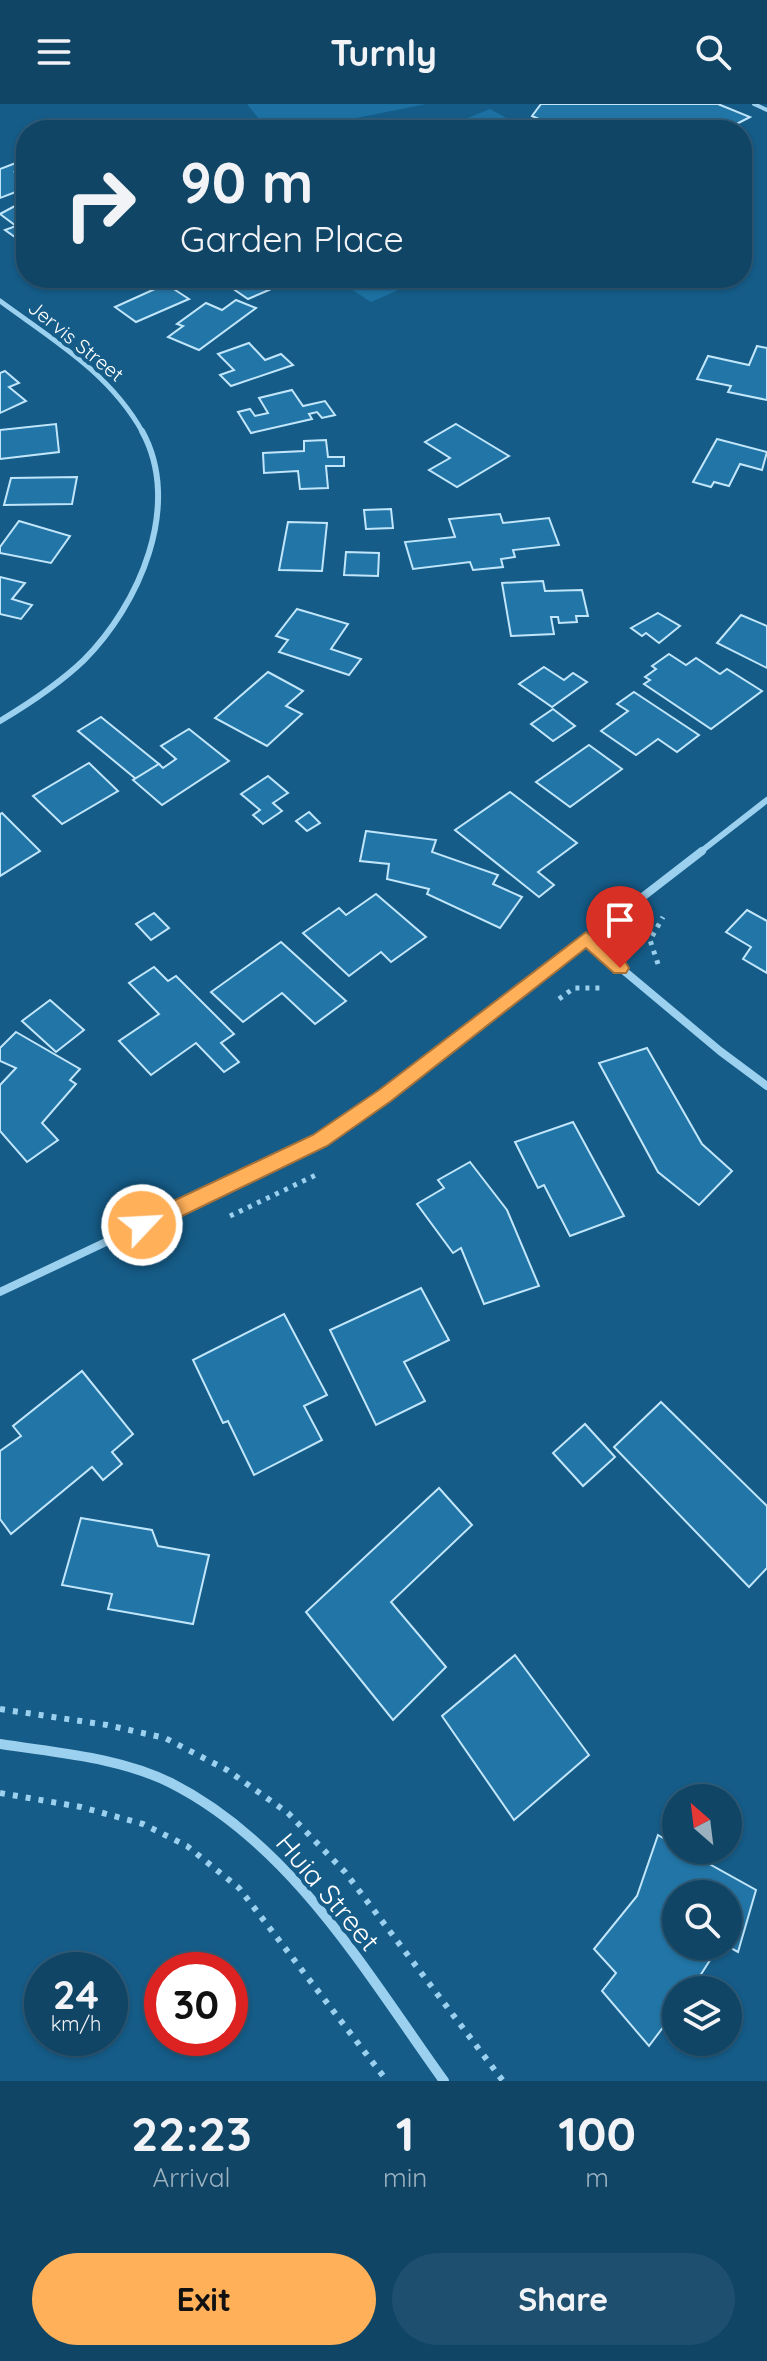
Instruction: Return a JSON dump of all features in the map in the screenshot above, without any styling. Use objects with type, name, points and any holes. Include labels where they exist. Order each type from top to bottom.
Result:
[{"type":"street","name":"Jervis Street","points":[[0,301],[106,381],[130,409],[149,439],[159,476],[159,514],[149,553],[130,596],[106,634],[74,667],[31,703],[0,721]]},
{"type":"street","points":[[0,1292],[320,1141],[385,1096],[767,800]]},
{"type":"street","points":[[586,939],[720,1051],[767,1086]]},
{"type":"street","name":"Huia Street","points":[[0,1744],[110,1761],[171,1783],[230,1820],[292,1878],[444,2081]]},
{"type":"lane","points":[[754,104],[767,110]]},
{"type":"path","points":[[0,1793],[81,1807],[143,1824],[187,1846],[239,1888],[387,2081]]},
{"type":"shaded area","points":[[247,104],[426,104],[347,120],[260,120]]},
{"type":"shaded area","points":[[490,109],[510,120],[463,120]]},
{"type":"shaded area","points":[[349,288],[403,288],[371,302]]},
{"type":"building","points":[[541,104],[718,104],[750,117],[744,120],[541,120],[532,116]]},
{"type":"building","points":[[16,163],[16,192],[0,198],[0,169]]},
{"type":"building","points":[[16,205],[16,226],[0,214]]},
{"type":"building","points":[[16,226],[16,237],[15,237],[5,230]]},
{"type":"building","points":[[157,288],[172,288],[189,299],[136,322],[115,307]]},
{"type":"building","points":[[232,288],[269,290],[248,299]]},
{"type":"building","points":[[236,300],[256,308],[199,350],[168,337],[183,326],[177,324],[206,303],[222,310]]},
{"type":"building","points":[[249,343],[265,360],[281,354],[293,365],[231,386],[220,375],[234,370],[218,354]]},
{"type":"building","points":[[757,346],[767,348],[767,400],[728,392],[731,386],[697,379],[708,356],[749,365]]},
{"type":"building","points":[[5,371],[19,383],[9,387],[26,401],[0,413],[0,373]]},
{"type":"building","points":[[292,390],[303,406],[325,401],[335,415],[322,418],[317,412],[309,414],[312,419],[251,433],[238,412],[250,409],[255,416],[268,413],[259,398]]},
{"type":"building","points":[[56,424],[59,452],[0,459],[0,430]]},
{"type":"building","points":[[456,424],[509,456],[457,487],[429,470],[450,458],[425,442]]},
{"type":"building","points":[[717,439],[767,452],[762,470],[740,464],[729,486],[714,482],[711,487],[693,482]]},
{"type":"building","points":[[326,440],[328,457],[344,457],[344,466],[326,466],[328,488],[300,489],[298,471],[264,473],[263,453],[304,451],[304,441]]},
{"type":"building","points":[[77,477],[72,504],[4,505],[11,478]]},
{"type":"building","points":[[391,509],[393,528],[366,529],[364,510]]},
{"type":"building","points":[[500,514],[503,523],[549,518],[559,545],[513,550],[515,557],[501,559],[503,567],[473,570],[470,562],[413,569],[405,542],[455,537],[449,519]]},
{"type":"building","points":[[19,521],[70,536],[51,563],[0,553],[0,547]]},
{"type":"building","points":[[288,522],[327,523],[322,571],[279,570]]},
{"type":"building","points":[[346,552],[379,553],[378,576],[344,575]]},
{"type":"building","points":[[0,577],[25,583],[12,599],[32,605],[21,619],[0,614]]},
{"type":"building","points":[[543,581],[545,591],[582,590],[588,616],[576,616],[577,622],[559,623],[558,617],[551,617],[554,634],[511,636],[502,583]]},
{"type":"building","points":[[297,609],[348,624],[331,649],[361,659],[349,675],[279,652],[288,640],[276,636]]},
{"type":"building","points":[[658,613],[680,626],[659,643],[646,633],[642,636],[631,628]]},
{"type":"building","points":[[741,615],[767,626],[767,668],[717,643]]},
{"type":"building","points":[[669,654],[686,665],[696,658],[720,674],[727,669],[762,691],[711,729],[644,684],[650,680],[645,677],[656,669],[652,666]]},
{"type":"building","points":[[544,667],[564,680],[573,673],[587,682],[552,707],[519,684]]},
{"type":"building","points":[[268,672],[303,691],[286,706],[302,714],[267,746],[215,718]]},
{"type":"building","points":[[634,692],[699,735],[677,752],[658,739],[636,755],[601,731],[628,711],[617,704]]},
{"type":"building","points":[[553,709],[575,726],[553,741],[531,724]]},
{"type":"building","points":[[101,717],[159,764],[136,779],[78,731]]},
{"type":"building","points":[[189,729],[229,761],[162,805],[133,780],[159,764],[163,768],[176,759],[161,746]]},
{"type":"building","points":[[589,745],[622,769],[570,807],[536,782]]},
{"type":"building","points":[[89,763],[118,791],[62,824],[33,796]]},
{"type":"building","points":[[268,776],[288,793],[273,803],[282,811],[263,824],[253,815],[260,810],[241,794]]},
{"type":"building","points":[[510,792],[577,843],[538,872],[554,885],[539,897],[455,830]]},
{"type":"building","points":[[309,812],[320,823],[307,831],[296,821]]},
{"type":"building","points":[[0,814],[40,851],[0,876]]},
{"type":"building","points":[[366,831],[436,840],[432,852],[498,875],[493,884],[522,897],[500,928],[427,894],[429,889],[387,879],[389,864],[360,861]]},
{"type":"building","points":[[376,894],[426,937],[391,962],[381,952],[349,976],[303,933],[339,908],[346,915]]},
{"type":"building","points":[[747,910],[767,921],[767,973],[743,959],[751,947],[726,932]]},
{"type":"building","points":[[154,913],[169,928],[151,940],[136,924]]},
{"type":"building","points":[[281,942],[346,1001],[315,1024],[282,993],[243,1022],[211,992]]},
{"type":"building","points":[[154,967],[168,981],[176,976],[234,1034],[221,1043],[239,1062],[224,1072],[196,1043],[151,1075],[119,1041],[159,1014],[129,983]]},
{"type":"building","points":[[50,1000],[84,1030],[56,1052],[22,1021]]},
{"type":"building","points":[[16,1032],[80,1069],[70,1080],[76,1084],[42,1123],[58,1140],[27,1162],[0,1131],[0,1085],[16,1068],[0,1061],[0,1048]]},
{"type":"building","points":[[647,1048],[702,1144],[732,1171],[699,1205],[658,1172],[599,1063]]},
{"type":"building","points":[[573,1122],[624,1216],[570,1236],[544,1185],[538,1188],[515,1142]]},
{"type":"building","points":[[470,1162],[507,1210],[539,1286],[484,1304],[461,1248],[453,1253],[417,1204],[444,1188],[438,1180]]},
{"type":"building","points":[[421,1288],[449,1340],[404,1362],[425,1401],[376,1425],[330,1330]]},
{"type":"building","points":[[284,1314],[327,1395],[304,1406],[322,1440],[254,1475],[228,1421],[223,1423],[193,1360]]},
{"type":"building","points":[[82,1371],[133,1434],[112,1452],[122,1464],[103,1480],[92,1467],[11,1534],[0,1519],[0,1451],[21,1436],[13,1426]]},
{"type":"building","points":[[661,1402],[767,1506],[767,1568],[749,1587],[614,1447]]},
{"type":"building","points":[[585,1424],[615,1457],[583,1486],[553,1453]]},
{"type":"building","points":[[439,1488],[472,1525],[391,1602],[446,1667],[393,1720],[306,1612]]},
{"type":"building","points":[[81,1518],[152,1530],[158,1546],[209,1555],[193,1624],[108,1609],[112,1594],[62,1585]]},
{"type":"building","points":[[515,1655],[589,1755],[514,1820],[442,1716]]},
{"type":"building","points":[[658,1835],[662,1837],[662,1864],[709,1864],[738,1880],[662,1880],[662,1960],[710,1960],[700,1976],[662,1976],[662,2029],[649,2046],[602,1991],[616,1973],[594,1949],[637,1896]]},
{"type":"building","points":[[742,1882],[756,1890],[742,1938]]},
{"type":"route","points":[[142,1225],[320,1141],[385,1096],[586,939],[620,968]]}]
